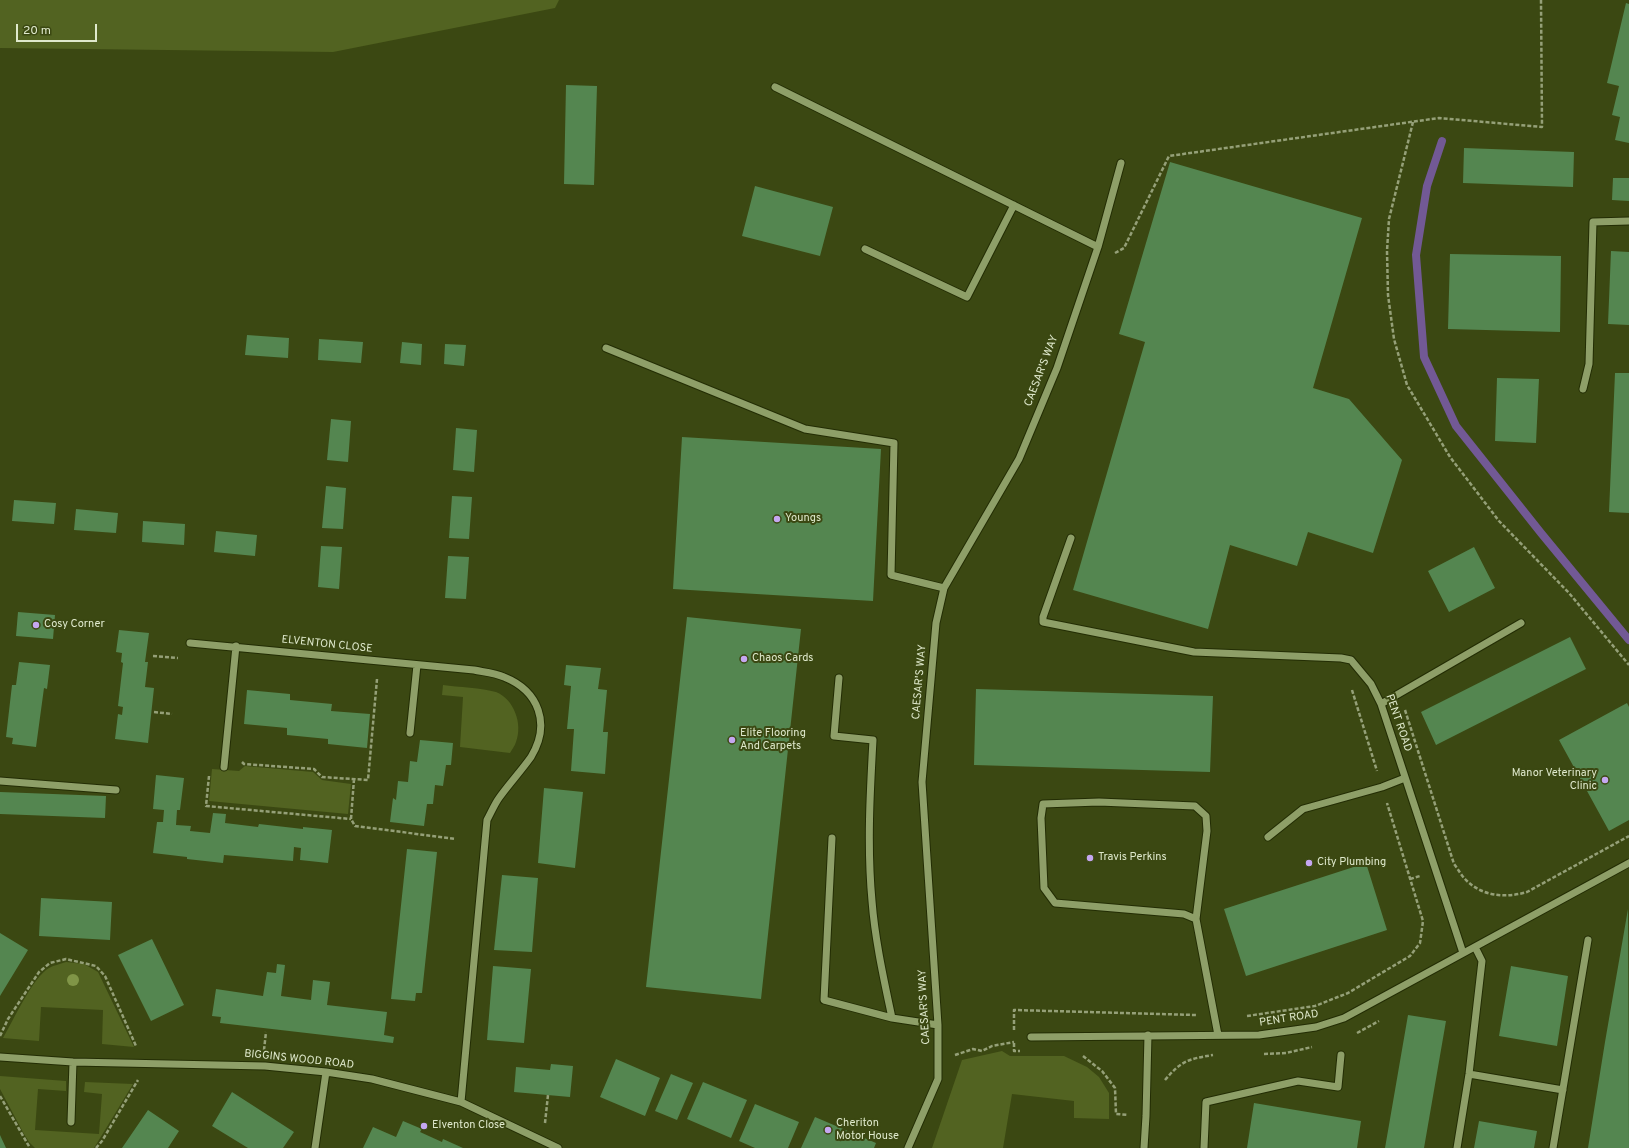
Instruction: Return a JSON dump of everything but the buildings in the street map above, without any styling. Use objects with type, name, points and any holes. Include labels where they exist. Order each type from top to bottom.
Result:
[{"type":"street","points":[[775,87],[1098,247]]},
{"type":"street","name":"CAESAR'S WAY","points":[[908,1148],[938,1079],[938,1025],[922,782],[936,623],[944,588],[1019,458],[1056,368],[1098,247],[1121,163]]},
{"type":"street","points":[[865,249],[967,297],[1014,205]]},
{"type":"street","points":[[1583,389],[1589,364],[1593,222],[1629,221]]},
{"type":"street","points":[[606,348],[805,429],[894,443],[891,575],[944,588]]},
{"type":"street","name":"PENT ROAD","points":[[1071,538],[1042,617],[1043,622],[1194,652],[1341,658],[1351,660],[1371,684],[1381,704],[1463,953]]},
{"type":"street","points":[[1381,704],[1521,623]]},
{"type":"street","name":"ELVENTON CLOSE","points":[[190,643],[236,646],[474,670],[503,676],[517,683],[529,693],[540,710],[541,730],[531,756],[498,799],[487,820],[461,1102]]},
{"type":"street","points":[[224,767],[236,646]]},
{"type":"street","points":[[410,733],[417,665]]},
{"type":"street","points":[[839,678],[834,736],[873,740],[869,824],[872,901],[882,970],[892,1018]]},
{"type":"street","points":[[1268,837],[1303,810],[1382,787],[1405,778]]},
{"type":"street","points":[[0,781],[116,790]]},
{"type":"street","points":[[1196,919],[1184,914],[1055,903],[1044,888],[1041,818],[1043,804],[1099,802],[1195,806],[1206,816],[1207,831],[1196,919],[1218,1035]]},
{"type":"street","points":[[832,838],[824,1000],[892,1018],[938,1025]]},
{"type":"street","name":"PENT ROAD","points":[[1031,1037],[1259,1035],[1316,1027],[1344,1018],[1629,863]]},
{"type":"street","points":[[1553,1148],[1588,940]]},
{"type":"street","points":[[1457,1148],[1469,1074],[1482,961],[1475,947]]},
{"type":"street","points":[[1144,1148],[1148,1035]]},
{"type":"street","points":[[1204,1148],[1206,1102],[1298,1081],[1338,1087],[1342,1055]]},
{"type":"street","name":"BIGGINS WOOD ROAD","points":[[0,1057],[73,1062],[264,1066],[326,1072],[372,1079],[461,1102],[558,1148]]},
{"type":"street","points":[[71,1122],[73,1062]]},
{"type":"street","points":[[315,1148],[326,1072]]},
{"type":"street","points":[[1469,1074],[1563,1090]]},
{"type":"path","points":[[1091,264],[1124,248],[1169,156],[1439,118],[1542,127],[1541,0]]},
{"type":"path","points":[[1413,122],[1389,219],[1388,251],[1388,295],[1394,339],[1407,385],[1450,457],[1499,521],[1569,593],[1629,665]]},
{"type":"path","points":[[153,656],[178,658]]},
{"type":"path","points":[[238,756],[244,764],[314,769],[322,777],[368,780],[378,673]]},
{"type":"path","points":[[1244,1016],[1315,1006],[1348,993],[1410,956],[1420,943],[1423,921],[1352,690],[1371,684]]},
{"type":"path","points":[[1400,693],[1454,864],[1465,880],[1478,889],[1494,895],[1511,896],[1527,892],[1629,836]]},
{"type":"path","points":[[154,712],[172,714]]},
{"type":"path","points":[[209,772],[206,806],[351,819]]},
{"type":"path","points":[[354,779],[351,819],[355,826],[456,839]]},
{"type":"path","points":[[0,1036],[8,1019],[39,972],[50,963],[66,959],[96,966],[104,976],[139,1052]]},
{"type":"path","points":[[1022,1051],[1014,1051],[1014,1010],[1214,1016]]},
{"type":"path","points":[[1354,1034],[1381,1020]]},
{"type":"path","points":[[263,1056],[266,1032]]},
{"type":"path","points":[[952,1057],[973,1050],[982,1051],[992,1046],[1014,1042]]},
{"type":"path","points":[[1258,1054],[1286,1053],[1313,1047]]},
{"type":"path","points":[[1079,1054],[1085,1056],[1102,1071],[1115,1088],[1116,1114],[1146,1116]]},
{"type":"path","points":[[1164,1081],[1175,1069],[1190,1059],[1215,1055]]},
{"type":"path","points":[[96,1148],[102,1141],[139,1077]]},
{"type":"path","points":[[544,1126],[548,1095]]},
{"type":"path","points":[[0,1096],[30,1148]]},
{"type":"green space","points":[[0,0],[559,0],[555,8],[333,52],[0,48]]},
{"type":"green space","points":[[443,685],[496,692],[508,700],[515,713],[518,728],[516,743],[510,753],[460,747],[463,697],[442,695]]},
{"type":"green space","points":[[245,766],[313,772],[322,780],[351,784],[348,814],[209,801],[212,769],[239,771]]},
{"type":"green space","points":[[66,962],[84,964],[98,972],[134,1047],[102,1044],[103,1010],[41,1007],[39,1041],[3,1038],[36,980],[49,968]]},
{"type":"green space","points":[[1002,1051],[1010,1056],[1064,1056],[1087,1067],[1099,1077],[1109,1093],[1109,1119],[1074,1118],[1074,1101],[1012,1094],[1003,1148],[932,1148],[962,1060]]},
{"type":"green space","points":[[0,1076],[66,1081],[66,1091],[38,1089],[35,1130],[99,1134],[102,1094],[84,1092],[85,1082],[133,1084],[94,1148],[35,1148],[24,1134],[0,1089]]},
{"type":"waterway","points":[[1442,141],[1427,186],[1416,255],[1424,357],[1456,426],[1629,640]]},
{"type":"place","name":"Youngs","points":[[777,519]]},
{"type":"place","name":"Cosy Corner","points":[[36,625]]},
{"type":"place","name":"Chaos Cards","points":[[744,659]]},
{"type":"place","name":"Elite Flooring And Carpets","points":[[732,740]]},
{"type":"place","name":"Manor Veterinary Clinic","points":[[1605,780]]},
{"type":"place","name":"Travis Perkins","points":[[1090,858]]},
{"type":"place","name":"City Plumbing","points":[[1309,863]]},
{"type":"place","name":"Elventon Close","points":[[424,1126]]},
{"type":"place","name":"Cheriton Motor House","points":[[828,1130]]}]
